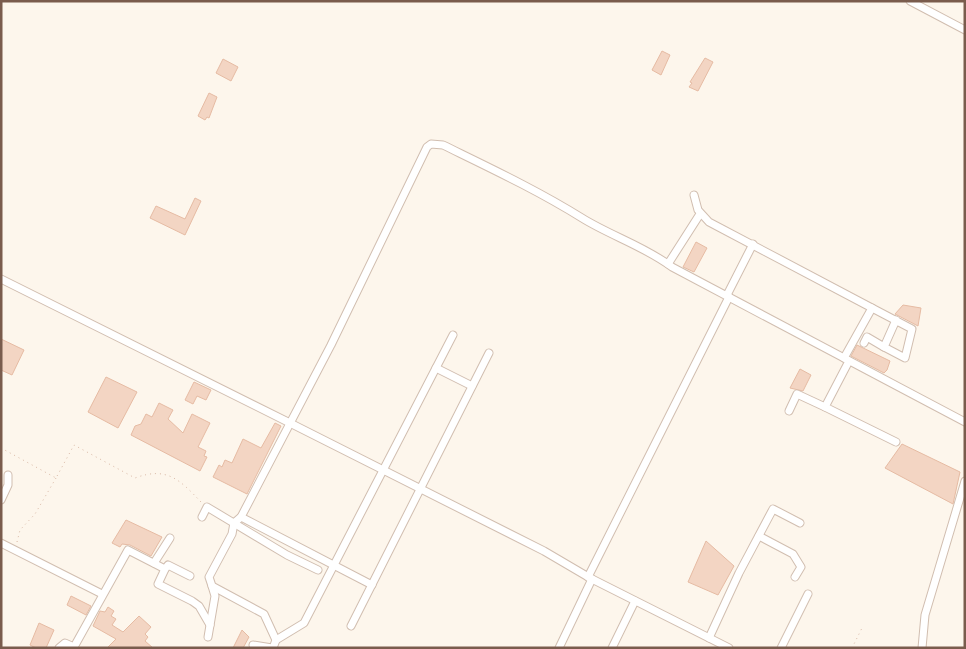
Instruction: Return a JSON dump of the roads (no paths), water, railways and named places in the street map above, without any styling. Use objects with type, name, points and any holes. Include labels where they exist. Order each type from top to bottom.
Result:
[{"type":"street","points":[[910,1],[965,30]]},
{"type":"street","points":[[208,637],[214,596],[209,577],[232,534],[234,524],[241,517],[331,346],[426,147],[431,144],[443,144],[527,186],[582,218],[657,256],[668,264],[846,360],[965,422]]},
{"type":"street","points":[[694,195],[700,214],[714,224],[912,329],[905,358],[867,337],[864,343]]},
{"type":"street","points":[[668,264],[700,214]]},
{"type":"street","points":[[559,648],[590,578],[753,244]]},
{"type":"street","points":[[1,279],[290,422],[544,551],[590,578],[729,648]]},
{"type":"street","points":[[825,406],[872,308]]},
{"type":"street","points":[[884,347],[896,320]]},
{"type":"street","points":[[253,645],[272,648],[276,640],[304,623],[453,335]]},
{"type":"street","points":[[351,626],[422,489],[489,353]]},
{"type":"street","points":[[436,368],[472,386]]},
{"type":"street","points":[[789,410],[797,394],[896,442]]},
{"type":"street","points":[[1,500],[8,486],[8,476]]},
{"type":"street","points":[[922,648],[925,614],[965,481]]},
{"type":"street","points":[[202,517],[207,508],[287,555],[318,570]]},
{"type":"street","points":[[710,638],[758,536],[773,509],[800,523]]},
{"type":"street","points":[[241,517],[372,585]]},
{"type":"street","points":[[758,536],[793,554],[800,567],[795,577]]},
{"type":"street","points":[[154,563],[170,538]]},
{"type":"street","points":[[1,543],[102,594]]},
{"type":"street","points":[[60,648],[65,643],[74,647],[102,594],[110,586],[128,550],[165,569]]},
{"type":"street","points":[[190,576],[168,565],[158,584],[192,600],[210,625]]},
{"type":"street","points":[[212,586],[264,614],[276,640]]},
{"type":"street","points":[[781,648],[808,594]]},
{"type":"street","points":[[612,648],[635,601]]}]
